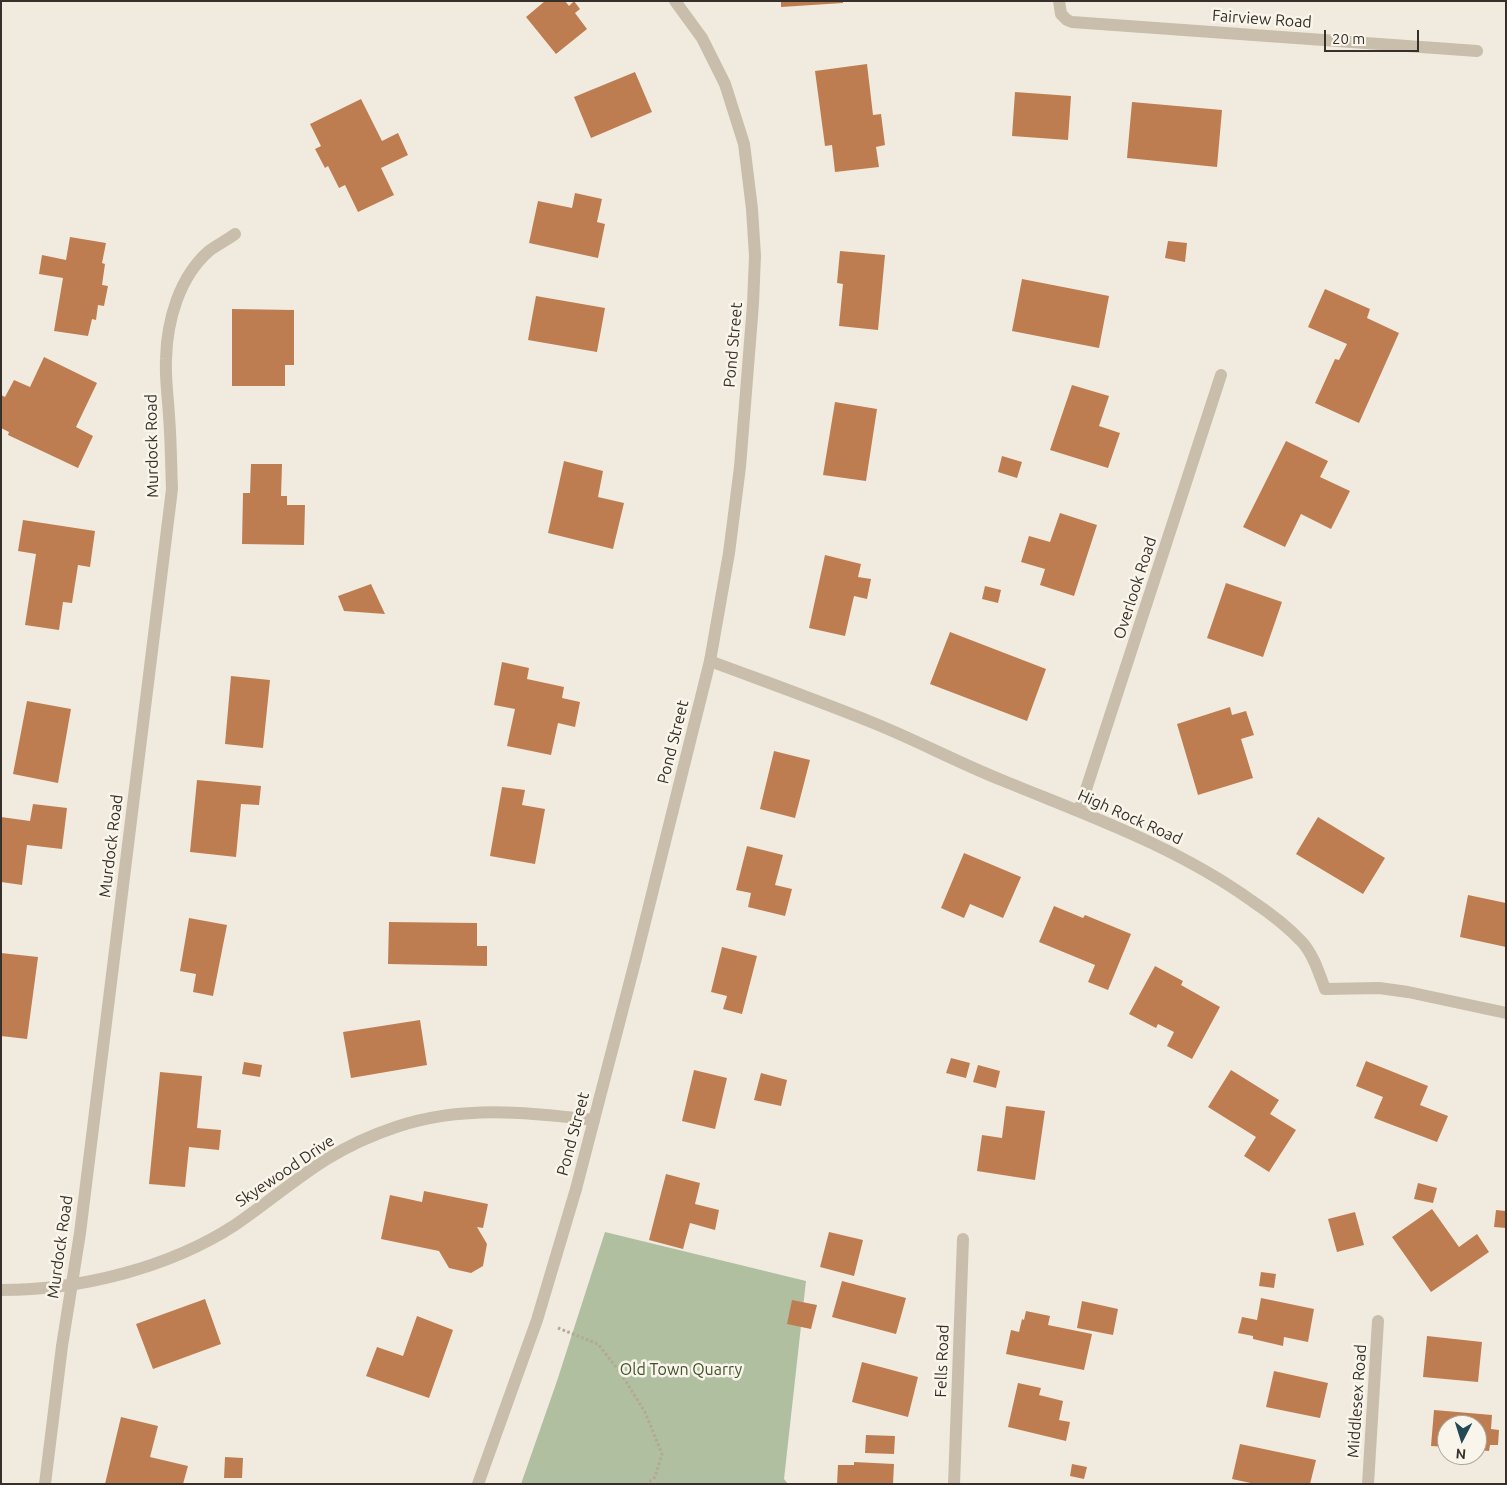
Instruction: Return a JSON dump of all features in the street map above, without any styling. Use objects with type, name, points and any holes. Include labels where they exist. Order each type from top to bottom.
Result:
[{"type":"street","name":"Pond Street","points":[[478,1484],[537,1320],[568,1217],[636,958],[710,661],[729,553],[740,467],[753,304],[754,256],[752,209],[744,144],[725,84],[702,38],[675,1]]},
{"type":"street","name":"Fairview Road","points":[[1059,1],[1061,14],[1072,22],[1477,51]]},
{"type":"street","name":"Murdock Road","points":[[45,1484],[84,1194],[172,489],[166,360],[168,340],[179,293],[192,272],[209,252],[235,234]]},
{"type":"street","name":"Overlook Road","points":[[1079,811],[1222,375]]},
{"type":"street","name":"High Rock Road","points":[[710,661],[877,724],[1002,780],[1155,844],[1200,867],[1226,882],[1261,907],[1303,943],[1314,962],[1325,989],[1380,988],[1408,992],[1506,1013]]},
{"type":"street","name":"Skyewood Drive","points":[[1,1290],[26,1290],[71,1285],[132,1270],[196,1246],[234,1225],[327,1159],[363,1139],[397,1126],[440,1116],[481,1112],[536,1113],[594,1120]]},
{"type":"street","name":"Fells Road","points":[[954,1484],[963,1239]]},
{"type":"street","name":"Middlesex Road","points":[[1368,1484],[1378,1321]]},
{"type":"path","points":[[537,1320],[598,1344],[620,1372],[645,1412],[662,1454],[655,1477],[647,1484]]},
{"type":"green space","name":"Old Town Quarry","points":[[605,1232],[806,1281],[784,1479],[788,1484],[521,1484],[557,1381]]},
{"type":"building","points":[[545,1],[565,1],[569,6],[574,1],[580,9],[575,13],[587,29],[556,54],[526,17]]},
{"type":"building","points":[[781,1],[843,1],[843,3],[781,7]]},
{"type":"building","points":[[867,64],[873,115],[881,114],[885,145],[876,147],[879,167],[835,172],[832,145],[825,146],[815,71]]},
{"type":"building","points":[[635,72],[652,112],[591,138],[574,97]]},
{"type":"building","points":[[1015,92],[1071,96],[1068,140],[1012,136]]},
{"type":"building","points":[[361,99],[382,141],[398,133],[408,155],[381,168],[394,195],[358,212],[345,185],[339,188],[328,166],[325,168],[315,149],[321,146],[310,124]]},
{"type":"building","points":[[1132,102],[1222,110],[1217,167],[1127,158]]},
{"type":"building","points":[[575,193],[602,199],[597,222],[605,224],[598,258],[529,243],[538,201],[572,208]]},
{"type":"building","points":[[70,237],[106,243],[102,263],[105,264],[102,285],[108,286],[104,306],[98,305],[96,320],[92,319],[88,336],[54,331],[63,278],[39,274],[42,255],[66,260]]},
{"type":"building","points":[[1168,241],[1187,243],[1185,262],[1165,258]]},
{"type":"building","points":[[840,251],[885,255],[878,330],[839,326],[843,284],[837,283]]},
{"type":"building","points":[[1022,279],[1109,296],[1099,348],[1012,331]]},
{"type":"building","points":[[1325,289],[1370,309],[1367,318],[1399,333],[1359,423],[1315,403],[1335,359],[1339,360],[1347,344],[1308,327]]},
{"type":"building","points":[[536,296],[605,308],[597,352],[528,340]]},
{"type":"building","points":[[232,309],[294,310],[294,365],[285,365],[285,386],[232,386]]},
{"type":"building","points":[[44,357],[97,383],[76,427],[93,436],[78,468],[8,435],[9,432],[1,428],[1,395],[5,397],[14,380],[30,387]]},
{"type":"building","points":[[1072,385],[1109,396],[1099,426],[1120,433],[1108,468],[1050,450]]},
{"type":"building","points":[[835,402],[877,409],[866,481],[823,475]]},
{"type":"building","points":[[1286,441],[1328,461],[1320,477],[1350,491],[1331,529],[1301,514],[1285,547],[1243,527]]},
{"type":"building","points":[[1002,456],[1022,462],[1017,478],[998,472]]},
{"type":"building","points":[[564,461],[603,471],[598,497],[624,503],[613,549],[548,533]]},
{"type":"building","points":[[251,464],[282,464],[281,496],[287,496],[287,505],[305,505],[304,545],[242,544],[243,493],[250,493]]},
{"type":"building","points":[[1060,513],[1097,525],[1074,596],[1040,585],[1045,569],[1021,562],[1029,536],[1050,542]]},
{"type":"building","points":[[23,520],[95,531],[90,567],[78,565],[72,603],[63,602],[59,630],[25,625],[36,554],[18,551]]},
{"type":"building","points":[[825,555],[861,564],[858,577],[871,579],[867,599],[854,596],[845,636],[809,628]]},
{"type":"building","points":[[1226,583],[1282,602],[1263,657],[1207,638]]},
{"type":"building","points":[[371,584],[385,614],[344,611],[338,596]]},
{"type":"building","points":[[985,586],[1001,590],[998,603],[982,599]]},
{"type":"building","points":[[950,632],[1046,669],[1027,721],[930,684]]},
{"type":"building","points":[[502,662],[529,668],[527,679],[564,687],[562,698],[580,702],[575,727],[558,723],[551,755],[507,746],[515,709],[494,705]]},
{"type":"building","points":[[231,676],[270,680],[263,748],[225,744]]},
{"type":"building","points":[[27,701],[71,709],[58,783],[13,774]]},
{"type":"building","points":[[1230,707],[1232,715],[1246,711],[1254,735],[1241,739],[1253,778],[1198,795],[1177,724]]},
{"type":"building","points":[[774,751],[810,760],[795,818],[760,809]]},
{"type":"building","points":[[197,780],[261,786],[259,805],[241,804],[236,857],[190,852]]},
{"type":"building","points":[[502,787],[525,790],[522,805],[545,809],[535,864],[490,856]]},
{"type":"building","points":[[33,804],[67,808],[62,849],[27,845],[22,885],[1,882],[1,817],[30,821]]},
{"type":"building","points":[[1318,817],[1385,858],[1363,894],[1296,854]]},
{"type":"building","points":[[747,846],[783,855],[775,885],[792,889],[785,916],[748,907],[751,893],[736,890]]},
{"type":"building","points":[[964,853],[1021,877],[1003,918],[970,904],[964,918],[941,908]]},
{"type":"building","points":[[1468,895],[1506,903],[1506,947],[1460,937]]},
{"type":"building","points":[[1054,906],[1083,918],[1085,915],[1131,934],[1108,990],[1088,982],[1095,965],[1039,942]]},
{"type":"building","points":[[189,918],[227,925],[213,996],[193,992],[196,974],[180,971]]},
{"type":"building","points":[[389,922],[477,923],[477,946],[487,946],[487,966],[388,964]]},
{"type":"building","points":[[722,947],[757,956],[742,1014],[723,1009],[727,996],[711,992]]},
{"type":"building","points":[[1,953],[38,957],[27,1039],[1,1036]]},
{"type":"building","points":[[1155,966],[1183,981],[1181,985],[1220,1007],[1192,1059],[1167,1046],[1174,1032],[1158,1024],[1156,1028],[1129,1014]]},
{"type":"building","points":[[420,1020],[427,1065],[351,1078],[343,1032]]},
{"type":"building","points":[[951,1058],[970,1063],[966,1078],[946,1073]]},
{"type":"building","points":[[1366,1061],[1428,1086],[1420,1105],[1448,1116],[1437,1142],[1374,1118],[1383,1097],[1356,1086]]},
{"type":"building","points":[[244,1062],[262,1065],[260,1077],[242,1074]]},
{"type":"building","points":[[978,1065],[1000,1071],[996,1088],[973,1082]]},
{"type":"building","points":[[694,1070],[727,1078],[715,1129],[682,1121]]},
{"type":"building","points":[[1231,1070],[1279,1100],[1270,1114],[1296,1130],[1269,1172],[1244,1156],[1256,1137],[1208,1107]]},
{"type":"building","points":[[160,1072],[202,1076],[197,1128],[221,1130],[219,1150],[189,1147],[185,1187],[149,1184]]},
{"type":"building","points":[[761,1073],[787,1080],[781,1106],[754,1100]]},
{"type":"building","points":[[1006,1106],[1045,1111],[1035,1180],[977,1171],[982,1135],[1002,1138]]},
{"type":"building","points":[[666,1174],[700,1183],[695,1204],[719,1210],[715,1230],[690,1223],[683,1249],[649,1240]]},
{"type":"building","points":[[1418,1183],[1437,1188],[1433,1203],[1414,1199]]},
{"type":"building","points":[[424,1191],[488,1204],[483,1228],[477,1227],[487,1244],[483,1266],[471,1273],[449,1268],[439,1251],[381,1239],[390,1195],[422,1202]]},
{"type":"building","points":[[1432,1209],[1459,1247],[1477,1234],[1489,1252],[1431,1292],[1392,1237]]},
{"type":"building","points":[[1496,1210],[1506,1211],[1506,1228],[1494,1227]]},
{"type":"building","points":[[1355,1212],[1364,1245],[1337,1252],[1328,1219]]},
{"type":"building","points":[[829,1232],[863,1240],[854,1276],[820,1267]]},
{"type":"building","points":[[1261,1272],[1276,1274],[1274,1288],[1259,1286]]},
{"type":"building","points":[[842,1281],[906,1298],[896,1334],[832,1317]]},
{"type":"building","points":[[1261,1298],[1314,1309],[1308,1342],[1284,1337],[1283,1346],[1253,1339],[1253,1336],[1238,1333],[1242,1317],[1257,1320]]},
{"type":"building","points":[[205,1299],[221,1344],[153,1369],[136,1324]]},
{"type":"building","points":[[792,1300],[817,1305],[811,1329],[787,1324]]},
{"type":"building","points":[[1082,1301],[1118,1309],[1113,1335],[1077,1328]]},
{"type":"building","points":[[1026,1311],[1050,1316],[1048,1325],[1092,1334],[1084,1370],[1006,1354],[1011,1330],[1019,1332]]},
{"type":"building","points":[[417,1316],[453,1330],[429,1398],[366,1376],[377,1347],[403,1356]]},
{"type":"building","points":[[1427,1336],[1482,1342],[1478,1382],[1423,1377]]},
{"type":"building","points":[[862,1362],[918,1377],[908,1417],[852,1402]]},
{"type":"building","points":[[1274,1371],[1328,1383],[1320,1418],[1266,1407]]},
{"type":"building","points":[[1018,1383],[1041,1388],[1039,1395],[1063,1401],[1059,1420],[1070,1422],[1066,1441],[1008,1427]]},
{"type":"building","points":[[1434,1410],[1492,1415],[1491,1429],[1499,1430],[1498,1445],[1490,1445],[1489,1451],[1487,1451],[1487,1415],[1437,1415],[1437,1446],[1431,1446]]},
{"type":"building","points":[[121,1417],[158,1426],[150,1457],[188,1466],[183,1484],[105,1484]]},
{"type":"building","points":[[866,1435],[895,1436],[894,1454],[865,1453]]},
{"type":"building","points":[[1240,1444],[1316,1460],[1310,1484],[1255,1484],[1232,1479]]},
{"type":"building","points":[[225,1457],[243,1458],[242,1478],[224,1478]]},
{"type":"building","points":[[854,1462],[894,1464],[893,1484],[837,1484],[838,1465],[854,1465]]},
{"type":"building","points":[[1072,1464],[1087,1467],[1084,1479],[1070,1476]]}]
